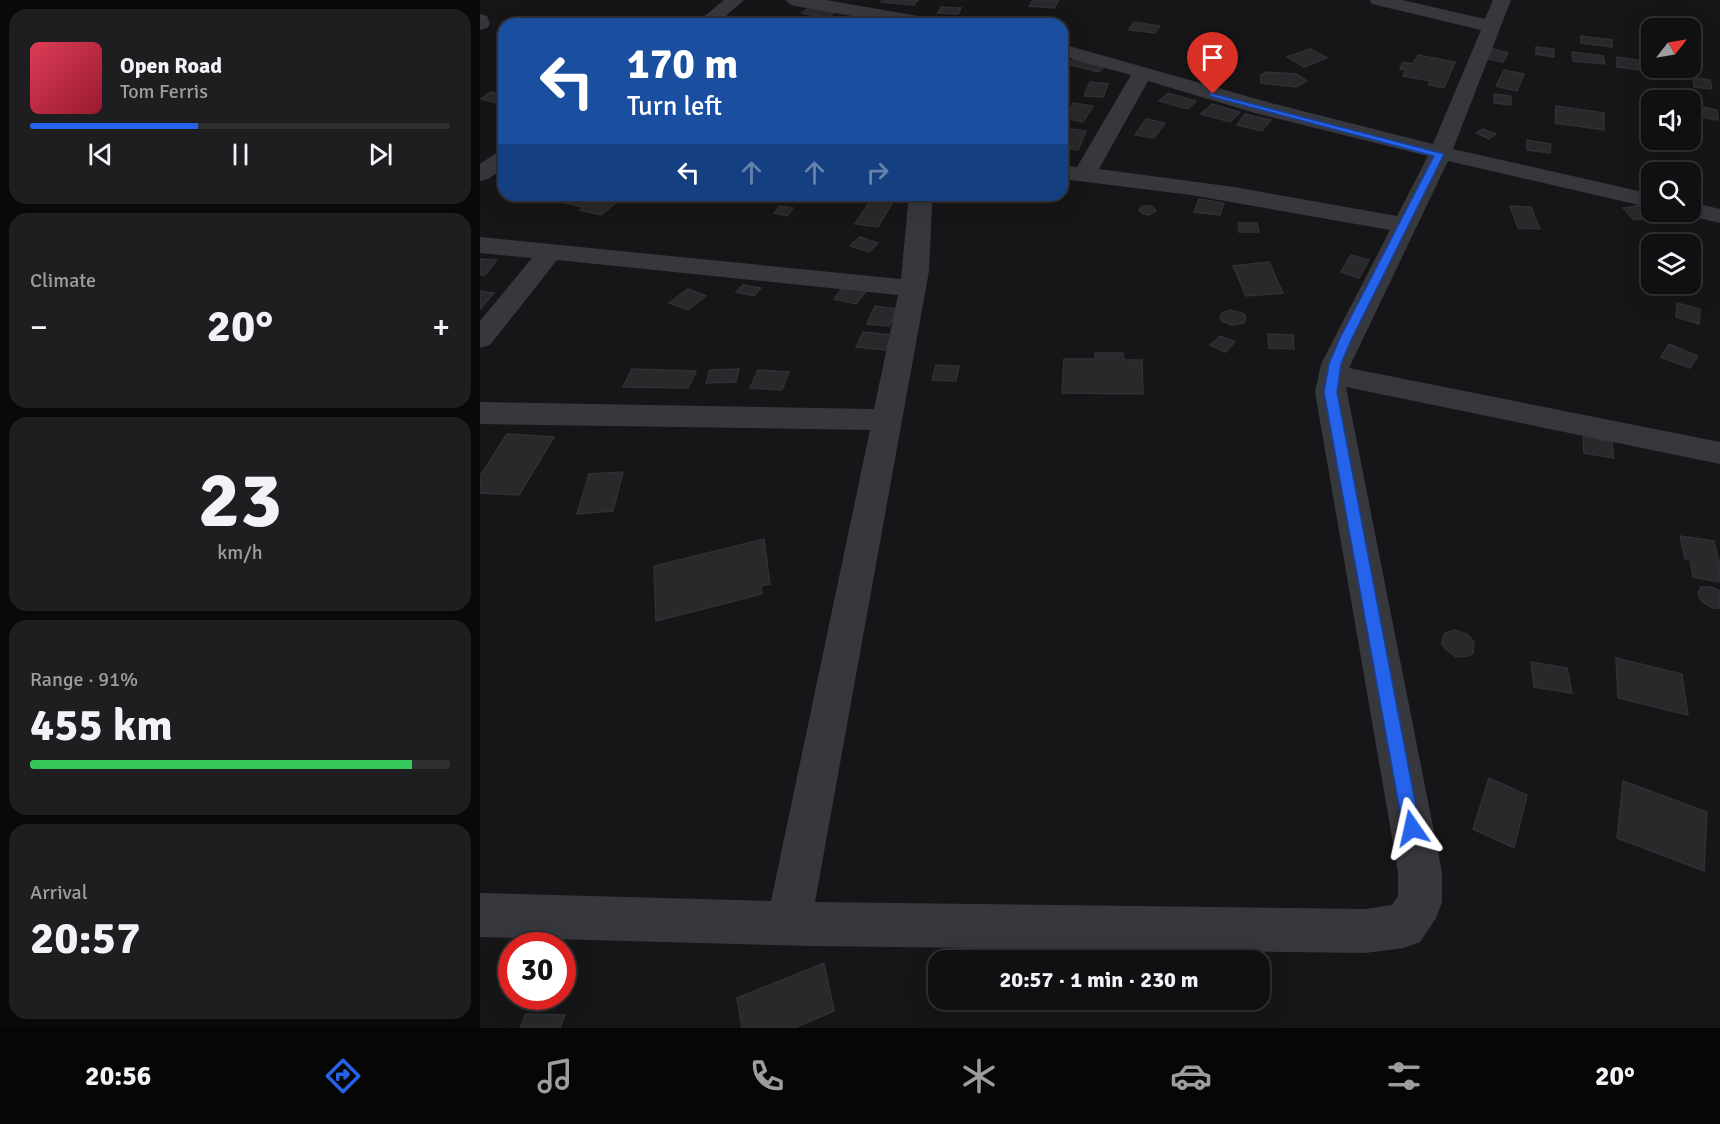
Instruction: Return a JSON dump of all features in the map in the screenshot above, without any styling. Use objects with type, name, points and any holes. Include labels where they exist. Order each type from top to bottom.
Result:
[{"type":"street","points":[[712,18],[735,0]]},
{"type":"street","points":[[795,0],[896,18]]},
{"type":"street","points":[[480,915],[1365,931],[1404,926],[1420,902],[1420,872],[1330,392],[1335,364],[1345,340],[1440,154],[1496,13],[1378,0]]},
{"type":"street","points":[[1068,52],[1143,72],[1196,90],[1440,154],[1641,199]]},
{"type":"street","points":[[1143,72],[1073,173],[1142,179],[1225,191],[1404,225]]},
{"type":"street","points":[[480,174],[498,152]]},
{"type":"street","points":[[789,922],[912,288],[922,201]]},
{"type":"street","points":[[1701,212],[1720,216]]},
{"type":"street","points":[[480,245],[912,288]]},
{"type":"street","points":[[480,339],[550,252]]},
{"type":"street","points":[[1333,375],[1720,453]]},
{"type":"street","points":[[480,413],[887,420]]},
{"type":"building","points":[[882,0],[918,0],[914,5],[881,2]]},
{"type":"building","points":[[1033,0],[1059,0],[1054,8],[1029,6]]},
{"type":"building","points":[[811,6],[836,11],[827,18],[802,13]]},
{"type":"building","points":[[941,7],[961,8],[958,14],[938,13]]},
{"type":"building","points":[[1134,22],[1160,26],[1155,33],[1129,30]]},
{"type":"building","points":[[1581,36],[1612,40],[1612,47],[1581,43]]},
{"type":"building","points":[[1536,47],[1554,49],[1554,57],[1536,54]]},
{"type":"building","points":[[1310,49],[1327,58],[1304,67],[1287,57]]},
{"type":"building","points":[[1493,49],[1508,53],[1503,62],[1487,59]]},
{"type":"building","points":[[1572,52],[1603,56],[1605,64],[1573,61]]},
{"type":"building","points":[[1418,55],[1455,62],[1444,88],[1429,85],[1430,81],[1403,76],[1406,70],[1400,69],[1403,62],[1413,64]]},
{"type":"building","points":[[1617,57],[1641,61],[1641,70],[1617,67]]},
{"type":"building","points":[[1074,59],[1104,67],[1098,72],[1068,64]]},
{"type":"building","points":[[1213,69],[1229,74],[1222,80],[1206,74]]},
{"type":"building","points":[[1504,70],[1524,74],[1517,91],[1496,86]]},
{"type":"building","points":[[1267,72],[1296,74],[1307,81],[1296,87],[1261,83],[1261,75]]},
{"type":"building","points":[[1693,78],[1710,80],[1712,89],[1694,87]]},
{"type":"building","points":[[1090,82],[1108,84],[1103,97],[1084,96]]},
{"type":"building","points":[[491,92],[498,94],[497,103],[481,99]]},
{"type":"building","points":[[1168,93],[1196,101],[1188,109],[1159,101]]},
{"type":"building","points":[[1494,94],[1511,96],[1511,105],[1494,103]]},
{"type":"building","points":[[1073,103],[1093,106],[1083,122],[1068,119]]},
{"type":"building","points":[[1212,104],[1240,112],[1230,122],[1201,114]]},
{"type":"building","points":[[1556,106],[1604,113],[1604,130],[1555,123]]},
{"type":"building","points":[[1701,107],[1717,110],[1718,120],[1701,117]]},
{"type":"building","points":[[1245,114],[1271,120],[1262,131],[1237,125]]},
{"type":"building","points":[[1146,119],[1165,123],[1154,138],[1135,135]]},
{"type":"building","points":[[1068,129],[1086,131],[1078,150],[1068,149]]},
{"type":"building","points":[[1483,129],[1496,134],[1489,139],[1476,133]]},
{"type":"building","points":[[1527,140],[1551,144],[1550,153],[1527,150]]},
{"type":"building","points":[[1199,199],[1224,203],[1220,215],[1194,212]]},
{"type":"building","points":[[568,201],[618,201],[601,215],[580,210],[583,207],[566,203]]},
{"type":"building","points":[[870,201],[894,201],[878,227],[855,224]]},
{"type":"building","points":[[1641,205],[1641,219],[1634,220],[1623,208]]},
{"type":"building","points":[[780,206],[793,208],[787,216],[774,213]]},
{"type":"building","points":[[1142,206],[1152,206],[1156,211],[1149,215],[1143,214],[1139,210]]},
{"type":"building","points":[[1510,206],[1531,207],[1540,229],[1518,228]]},
{"type":"building","points":[[1238,223],[1257,223],[1259,232],[1239,232]]},
{"type":"building","points":[[860,237],[878,243],[869,252],[850,246]]},
{"type":"building","points":[[1351,255],[1369,260],[1359,278],[1341,272]]},
{"type":"building","points":[[480,259],[497,260],[485,275],[480,275]]},
{"type":"building","points":[[1269,262],[1283,293],[1246,296],[1233,266]]},
{"type":"building","points":[[845,284],[868,289],[856,304],[834,299]]},
{"type":"building","points":[[743,285],[761,288],[754,296],[736,292]]},
{"type":"building","points":[[688,289],[706,296],[688,310],[669,303]]},
{"type":"building","points":[[480,291],[494,293],[480,309]]},
{"type":"building","points":[[1677,303],[1700,309],[1699,324],[1676,317]]},
{"type":"building","points":[[875,306],[898,309],[889,326],[867,324]]},
{"type":"building","points":[[1230,310],[1244,314],[1246,317],[1244,323],[1231,325],[1222,321],[1220,318],[1222,313]]},
{"type":"building","points":[[863,332],[892,335],[885,350],[856,347]]},
{"type":"building","points":[[1268,334],[1293,335],[1294,349],[1269,348]]},
{"type":"building","points":[[1220,336],[1235,342],[1225,352],[1210,345]]},
{"type":"building","points":[[1669,344],[1698,356],[1690,368],[1661,357]]},
{"type":"building","points":[[1095,353],[1123,353],[1124,360],[1142,360],[1143,394],[1062,393],[1064,359],[1095,359]]},
{"type":"building","points":[[936,365],[959,366],[956,381],[932,380]]},
{"type":"building","points":[[632,369],[696,371],[688,388],[623,387]]},
{"type":"building","points":[[739,369],[736,382],[706,383],[710,370]]},
{"type":"building","points":[[758,370],[789,372],[782,390],[750,388]]},
{"type":"building","points":[[507,434],[554,437],[519,495],[480,493],[480,476]]},
{"type":"building","points":[[1583,437],[1612,442],[1614,458],[1584,453]]},
{"type":"building","points":[[623,472],[613,511],[577,514],[589,474]]},
{"type":"building","points":[[1680,536],[1714,541],[1720,566],[1720,582],[1693,577],[1690,559],[1685,559]]},
{"type":"building","points":[[764,539],[770,584],[761,586],[762,594],[656,621],[654,566]]},
{"type":"building","points":[[1701,587],[1711,587],[1720,591],[1720,608],[1713,608],[1702,602],[1698,594]]},
{"type":"building","points":[[1454,630],[1467,634],[1471,638],[1474,643],[1473,653],[1456,657],[1445,649],[1442,644],[1444,634]]},
{"type":"building","points":[[1616,658],[1682,674],[1688,715],[1618,698]]},
{"type":"building","points":[[1531,662],[1567,668],[1572,693],[1534,687]]},
{"type":"building","points":[[1489,778],[1527,795],[1514,848],[1473,829]]},
{"type":"building","points":[[1623,781],[1707,812],[1704,871],[1617,838]]},
{"type":"building","points":[[824,963],[834,1011],[794,1028],[742,1028],[737,998]]},
{"type":"building","points":[[526,1014],[565,1015],[560,1028],[520,1028]]},
{"type":"route","points":[[1213,94],[1440,154],[1345,340],[1335,364],[1330,392],[1412,828]]}]
